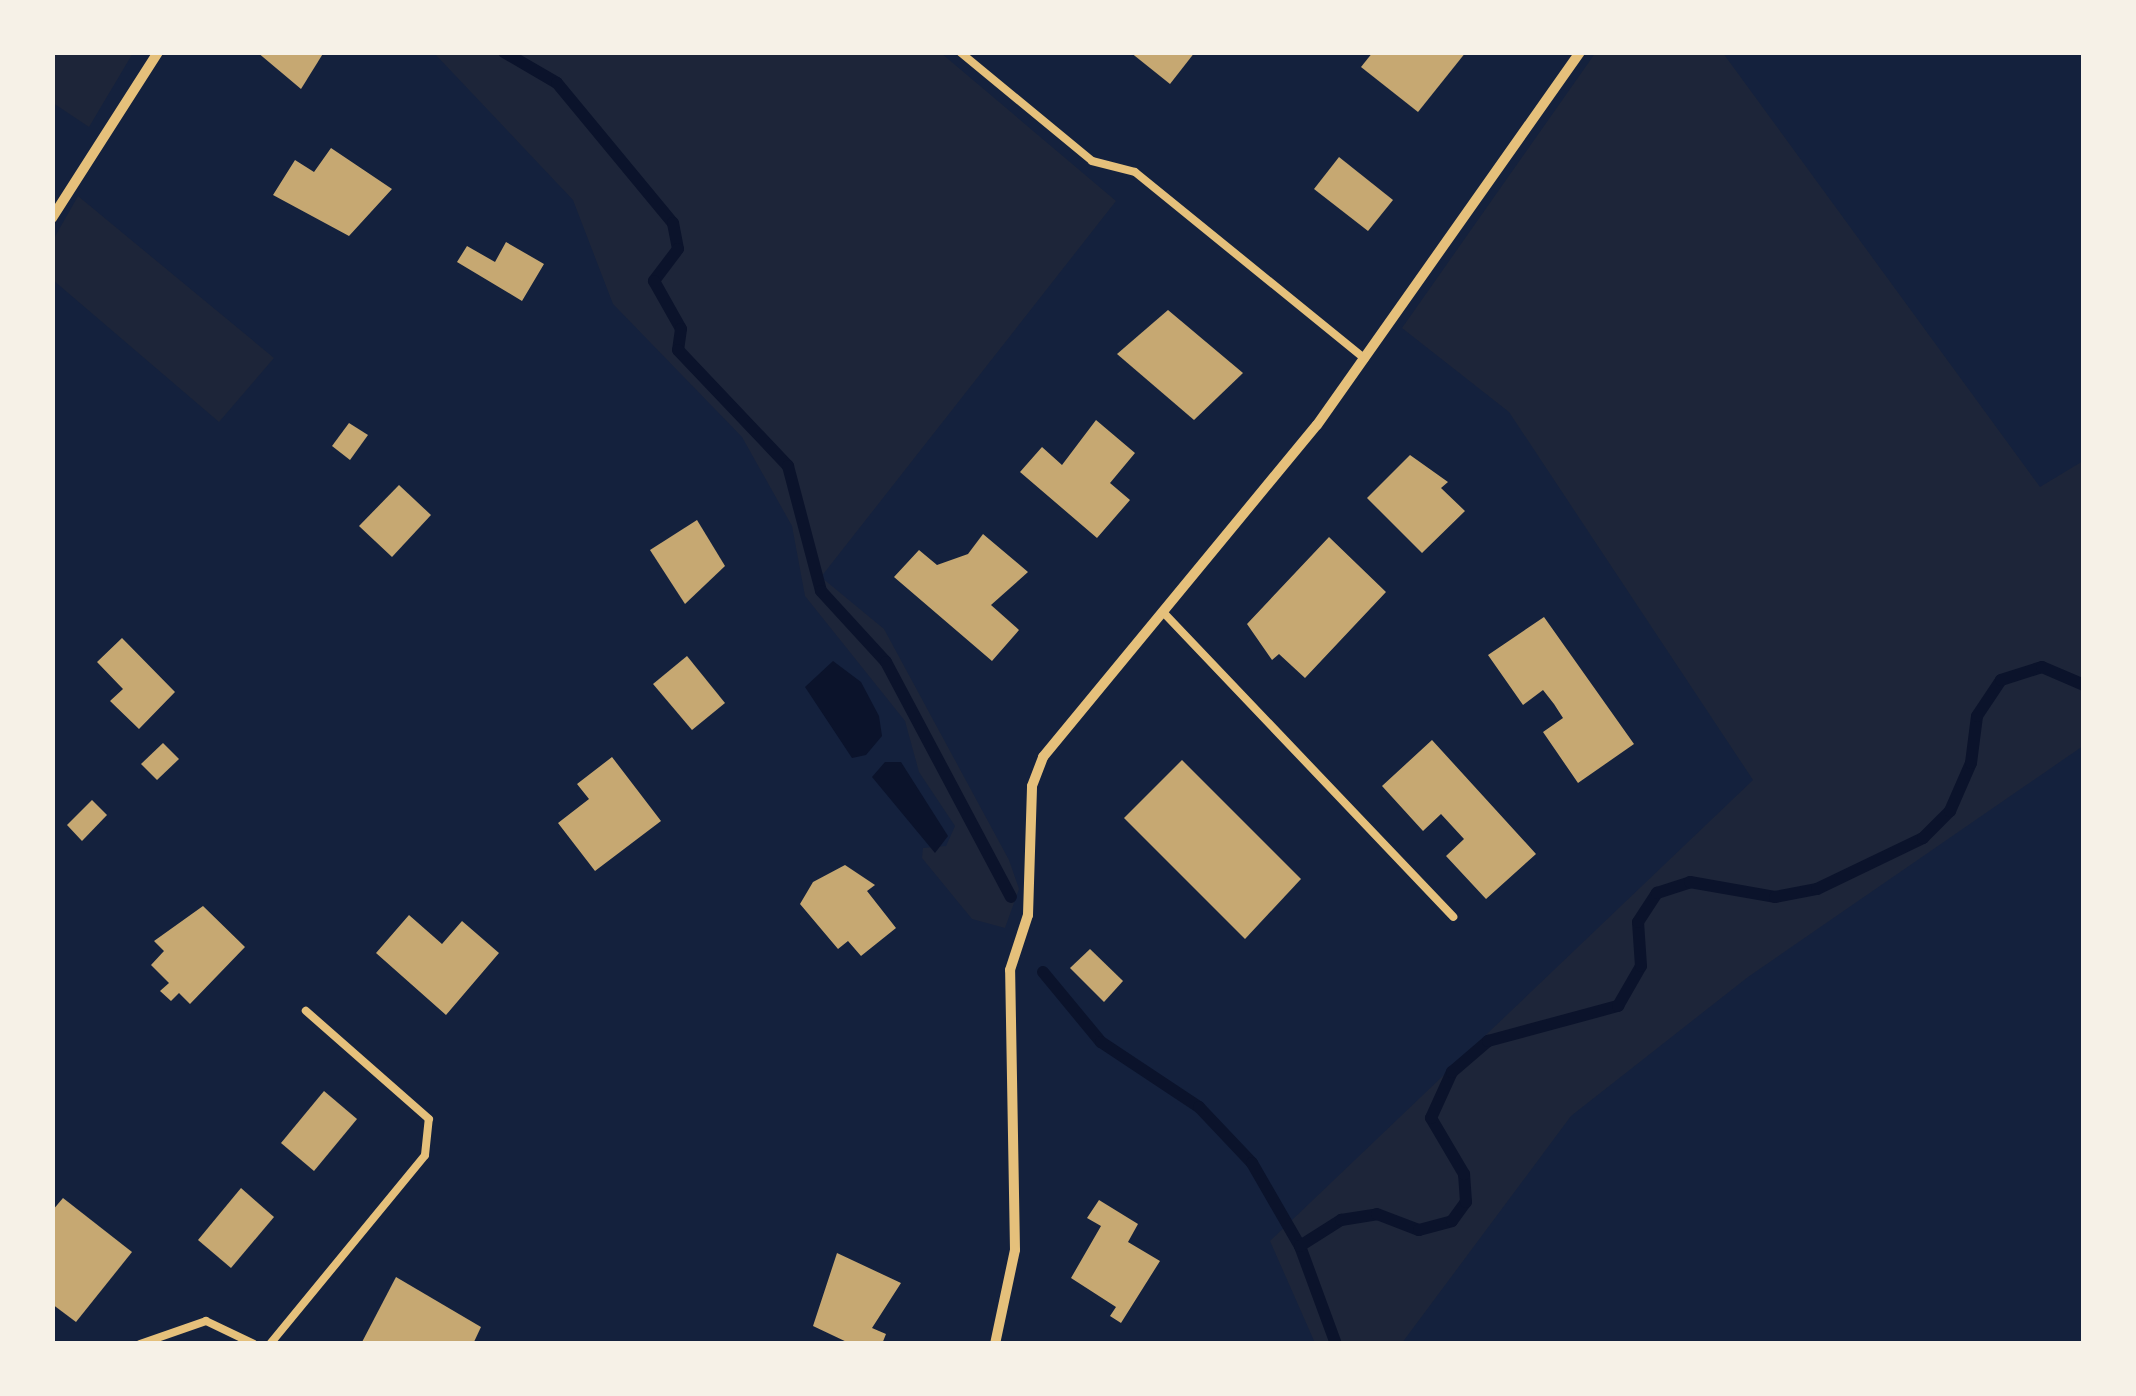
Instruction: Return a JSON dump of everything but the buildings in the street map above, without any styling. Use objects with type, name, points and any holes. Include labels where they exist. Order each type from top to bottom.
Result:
[{"type":"street","points":[[52,218],[158,52]]},
{"type":"street","points":[[995,1344],[1015,1250],[1010,970],[1032,888],[1032,786],[1044,757],[1365,359],[1580,52]]},
{"type":"lane","points":[[960,52],[1092,161],[1135,172],[1365,359]]},
{"type":"lane","points":[[1163,612],[1453,917]]},
{"type":"lane","points":[[270,1344],[425,1154],[429,1118],[306,1011]]},
{"type":"lane","points":[[140,1344],[206,1321],[254,1344]]},
{"type":"shaded area","points":[[1596,52],[1723,53],[2040,487],[2083,461],[2083,746],[1748,977],[1571,1116],[1402,1343],[1315,1343],[1270,1241],[1753,780],[1509,412],[1402,328]]},
{"type":"shaded area","points":[[52,53],[133,53],[89,127],[53,103]]},
{"type":"shaded area","points":[[434,53],[941,53],[1116,201],[821,577],[884,629],[1009,860],[1019,889],[1005,928],[972,919],[922,858],[923,848],[946,846],[955,826],[919,772],[905,721],[805,596],[792,526],[742,437],[613,304],[573,200]]},
{"type":"shaded area","points":[[78,196],[274,358],[219,422],[53,280],[53,240]]},
{"type":"shaded area","points":[[833,661],[861,682],[879,716],[882,736],[866,755],[852,758],[805,687]]},
{"type":"shaded area","points":[[885,762],[901,762],[948,836],[935,853],[872,777]]},
{"type":"waterway","points":[[504,52],[557,83],[673,223],[678,249],[654,281],[681,329],[678,350],[788,466],[821,591],[886,662],[1011,897]]},
{"type":"waterway","points":[[1336,1344],[1300,1246],[1341,1220],[1377,1214],[1419,1230],[1452,1221],[1466,1202],[1464,1174],[1431,1118],[1452,1072],[1488,1041],[1618,1006],[1641,966],[1638,922],[1657,893],[1690,882],[1775,897],[1817,889],[1923,838],[1950,811],[1971,763],[1977,716],[2001,680],[2042,667],[2084,685]]},
{"type":"waterway","points":[[1043,972],[1101,1042],[1199,1107],[1252,1163],[1300,1246]]}]
